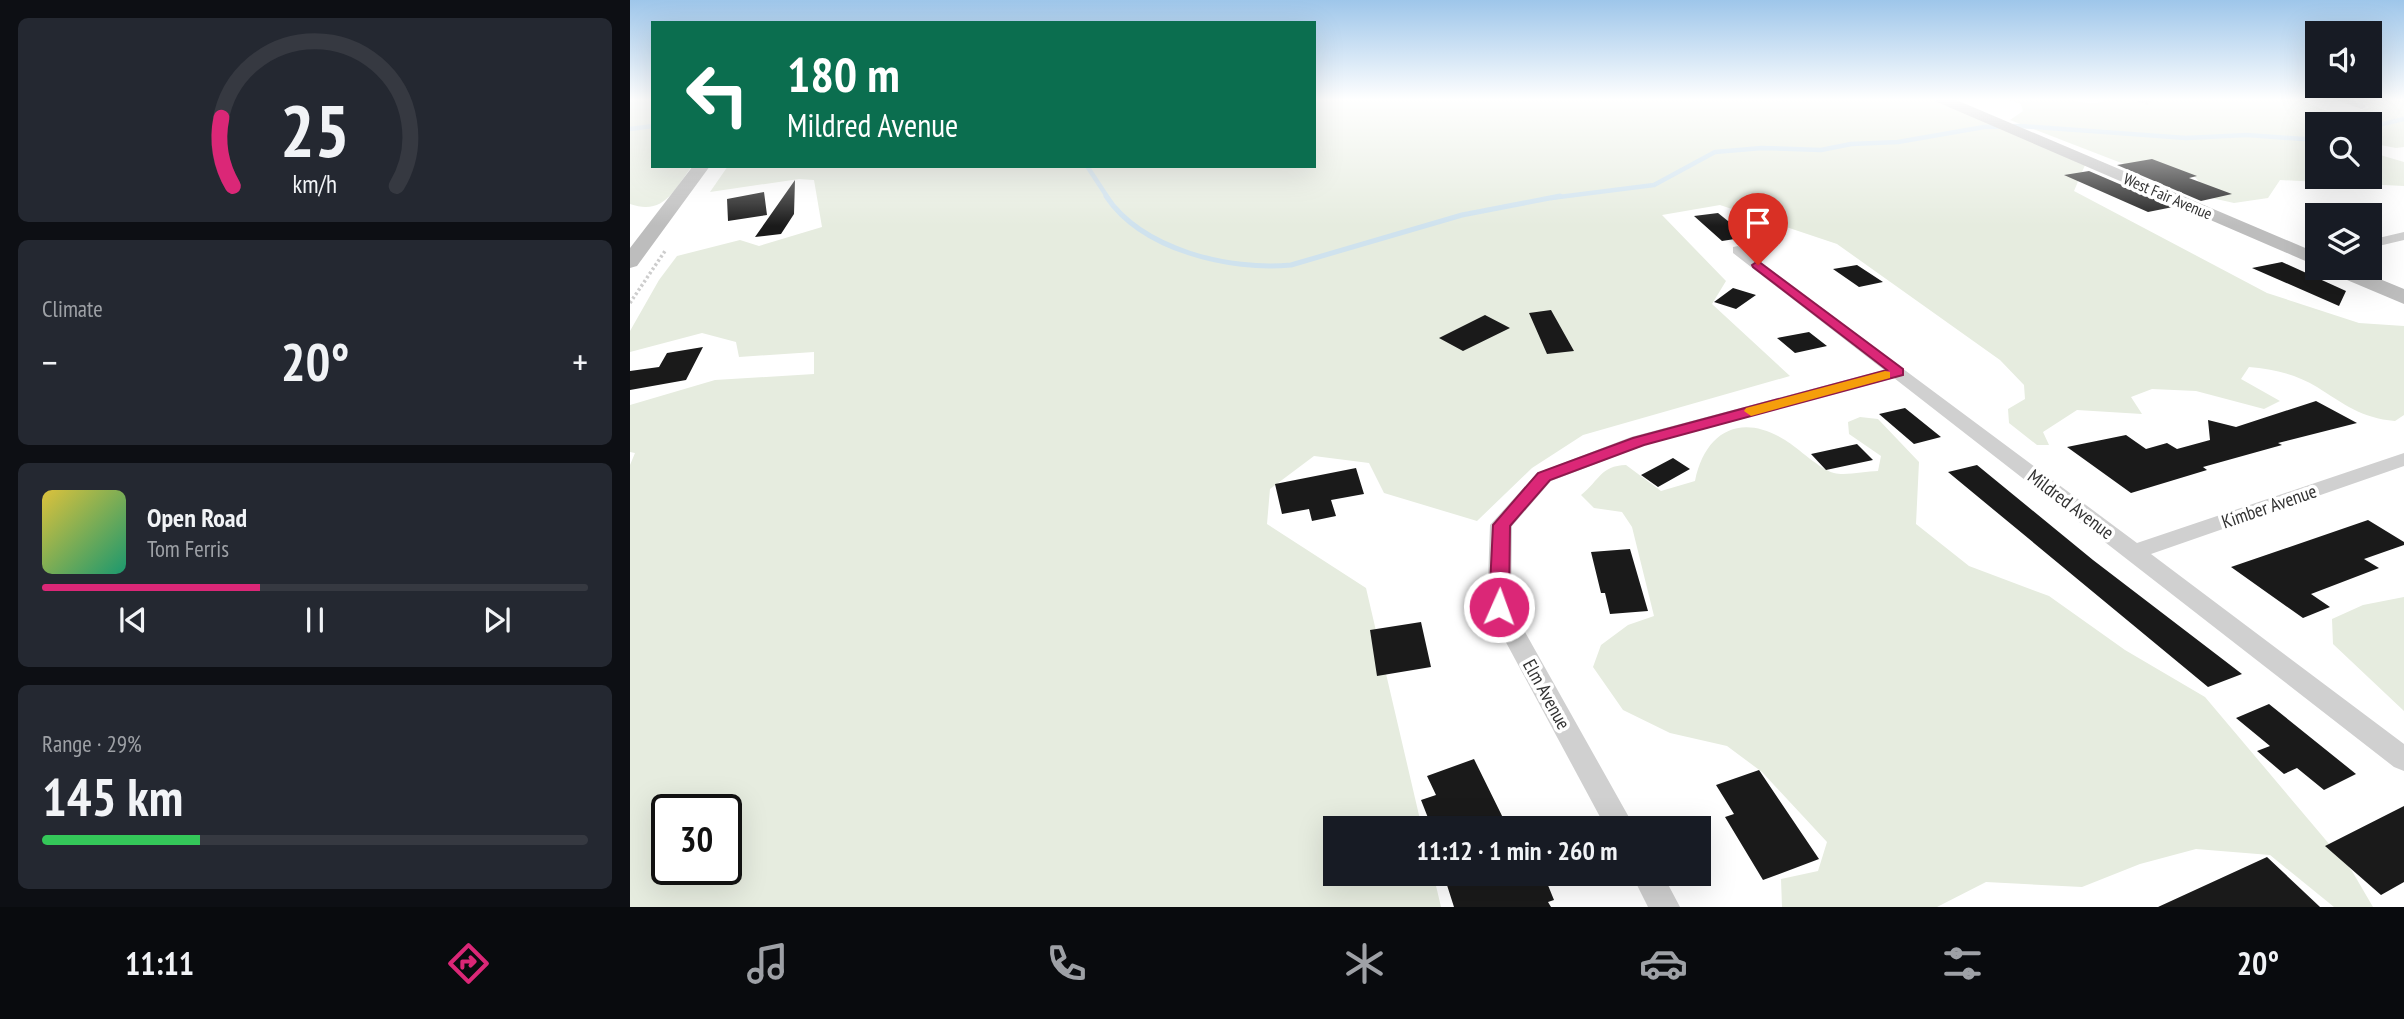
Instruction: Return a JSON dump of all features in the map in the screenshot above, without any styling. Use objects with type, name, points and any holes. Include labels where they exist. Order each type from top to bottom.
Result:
[{"type":"street","name":"West Fair Avenue","points":[[2041,141],[2305,254]]},
{"type":"street","points":[[630,262],[700,168]]},
{"type":"street","points":[[2382,241],[2404,236]]},
{"type":"street","name":"Mildred Avenue","points":[[1738,250],[2404,759]]},
{"type":"street","points":[[2364,280],[2404,297]]},
{"type":"street","name":"Elm Avenue","points":[[1613,816],[1499,607],[1502,525],[1544,477],[1639,441],[1898,372]]},
{"type":"street","name":"Kimber Avenue","points":[[2134,552],[2401,462]]},
{"type":"street","points":[[1653,886],[1664,907]]},
{"type":"shaded area","points":[[630,141],[651,141],[651,168],[691,168],[673,192],[660,204],[642,207],[630,204]]},
{"type":"shaded area","points":[[1316,141],[2030,141],[2085,165],[2074,191],[2267,293],[2359,323],[2404,326],[2404,415],[2395,421],[2372,417],[2293,375],[2249,367],[2241,379],[2280,401],[2264,409],[2196,391],[2152,389],[2131,397],[2142,414],[2077,410],[2043,432],[2049,445],[2037,445],[2009,423],[2008,409],[2025,399],[2024,385],[2000,360],[1837,244],[1720,205],[1662,215],[1726,281],[1712,304],[1790,376],[1583,435],[1532,468],[1477,521],[1384,493],[1369,463],[1314,456],[1270,489],[1267,524],[1366,588],[1419,816],[1323,816],[1323,886],[1436,886],[1441,907],[630,907],[630,465],[635,453],[630,452],[630,405],[715,380],[814,374],[814,352],[739,357],[736,342],[702,333],[630,352],[630,331],[659,280],[677,256],[740,240],[759,246],[822,227],[814,180],[799,179],[710,192],[727,168],[1316,168]]},
{"type":"shaded area","points":[[2065,141],[2305,141],[2305,181],[2280,180],[2268,198],[2234,203],[2203,196],[2203,186],[2194,176],[2124,164]]},
{"type":"shaded area","points":[[2382,141],[2404,141],[2404,147],[2382,145]]},
{"type":"shaded area","points":[[2382,156],[2404,162],[2404,186],[2382,185]]},
{"type":"shaded area","points":[[1860,417],[1878,419],[1919,462],[1916,524],[1969,566],[2049,596],[2125,650],[2205,697],[2352,871],[2373,907],[2334,907],[2270,855],[2196,849],[2140,864],[2082,887],[1986,882],[1937,907],[1782,907],[1781,879],[1818,871],[1827,842],[1762,772],[1727,746],[1670,733],[1623,710],[1593,667],[1601,645],[1628,625],[1654,616],[1632,527],[1622,512],[1594,508],[1581,495],[1605,471],[1617,466],[1626,465],[1661,491],[1695,481],[1707,450],[1716,439],[1739,428],[1769,432],[1834,473],[1878,471],[1881,456],[1849,434],[1848,422]]},
{"type":"shaded area","points":[[2404,597],[2404,711],[2333,644],[2332,619],[2363,605]]},
{"type":"building","points":[[2152,159],[2197,176],[2189,178],[2232,194],[2201,201],[2117,165]]},
{"type":"building","points":[[2089,171],[2173,207],[2148,212],[2064,175]]},
{"type":"building","points":[[795,180],[794,214],[781,234],[755,237]]},
{"type":"building","points":[[764,192],[767,215],[728,221],[727,199]]},
{"type":"building","points":[[1718,213],[1748,237],[1722,241],[1694,216]]},
{"type":"building","points":[[2282,262],[2305,272],[2305,280],[2322,280],[2346,291],[2339,306],[2252,268]]},
{"type":"building","points":[[1857,265],[1883,282],[1859,287],[1833,269]]},
{"type":"building","points":[[1733,288],[1756,295],[1736,309],[1714,302]]},
{"type":"building","points":[[1551,310],[1574,351],[1547,354],[1529,313]]},
{"type":"building","points":[[1485,315],[1510,328],[1463,351],[1439,338]]},
{"type":"building","points":[[1809,332],[1827,346],[1795,353],[1777,338]]},
{"type":"building","points":[[703,347],[686,380],[630,390],[630,371],[659,367],[667,353]]},
{"type":"building","points":[[2316,401],[2357,423],[2278,443],[2282,445],[2203,467],[2207,470],[2131,493],[2067,447],[2126,435],[2146,449],[2167,443],[2177,449],[2210,440],[2208,420],[2236,427]]},
{"type":"building","points":[[1905,408],[1941,437],[1914,444],[1879,414]]},
{"type":"building","points":[[1857,444],[1873,460],[1826,470],[1811,454]]},
{"type":"building","points":[[1673,458],[1690,469],[1658,487],[1641,475]]},
{"type":"building","points":[[1977,465],[2093,560],[2242,674],[2208,687],[1948,472]]},
{"type":"building","points":[[1356,468],[1364,494],[1331,500],[1336,516],[1312,521],[1309,509],[1282,514],[1275,484]]},
{"type":"building","points":[[2368,520],[2404,542],[2404,545],[2364,559],[2379,568],[2311,594],[2330,607],[2303,618],[2231,567]]},
{"type":"building","points":[[1630,549],[1648,611],[1610,614],[1605,593],[1601,593],[1591,552]]},
{"type":"building","points":[[1421,622],[1431,667],[1377,676],[1370,630]]},
{"type":"building","points":[[2269,704],[2356,774],[2324,790],[2297,768],[2284,774],[2257,751],[2270,746],[2236,718]]},
{"type":"building","points":[[1474,759],[1502,816],[1427,816],[1421,800],[1436,795],[1427,776]]},
{"type":"building","points":[[1759,770],[1819,859],[1763,880],[1725,817],[1734,814],[1716,785]]},
{"type":"building","points":[[2404,806],[2404,882],[2381,895],[2325,846]]},
{"type":"building","points":[[2267,857],[2320,907],[2158,907]]},
{"type":"building","points":[[1447,886],[1548,886],[1554,900],[1548,902],[1551,907],[1454,907]]},
{"type":"waterway","points":[[1551,198],[1654,185],[1715,152],[1762,148],[1821,150],[1851,144],[1902,141]]},
{"type":"waterway","points":[[1088,168],[1108,198]]},
{"type":"waterway","points":[[1106,196],[1122,215],[1164,243],[1215,260],[1267,266],[1291,265],[1462,215],[1560,196]]},
{"type":"slow traffic","points":[[1751,411],[1885,375]]},
{"type":"route","points":[[1499,607],[1502,525],[1544,477],[1639,441],[1898,372],[1758,265]]}]
